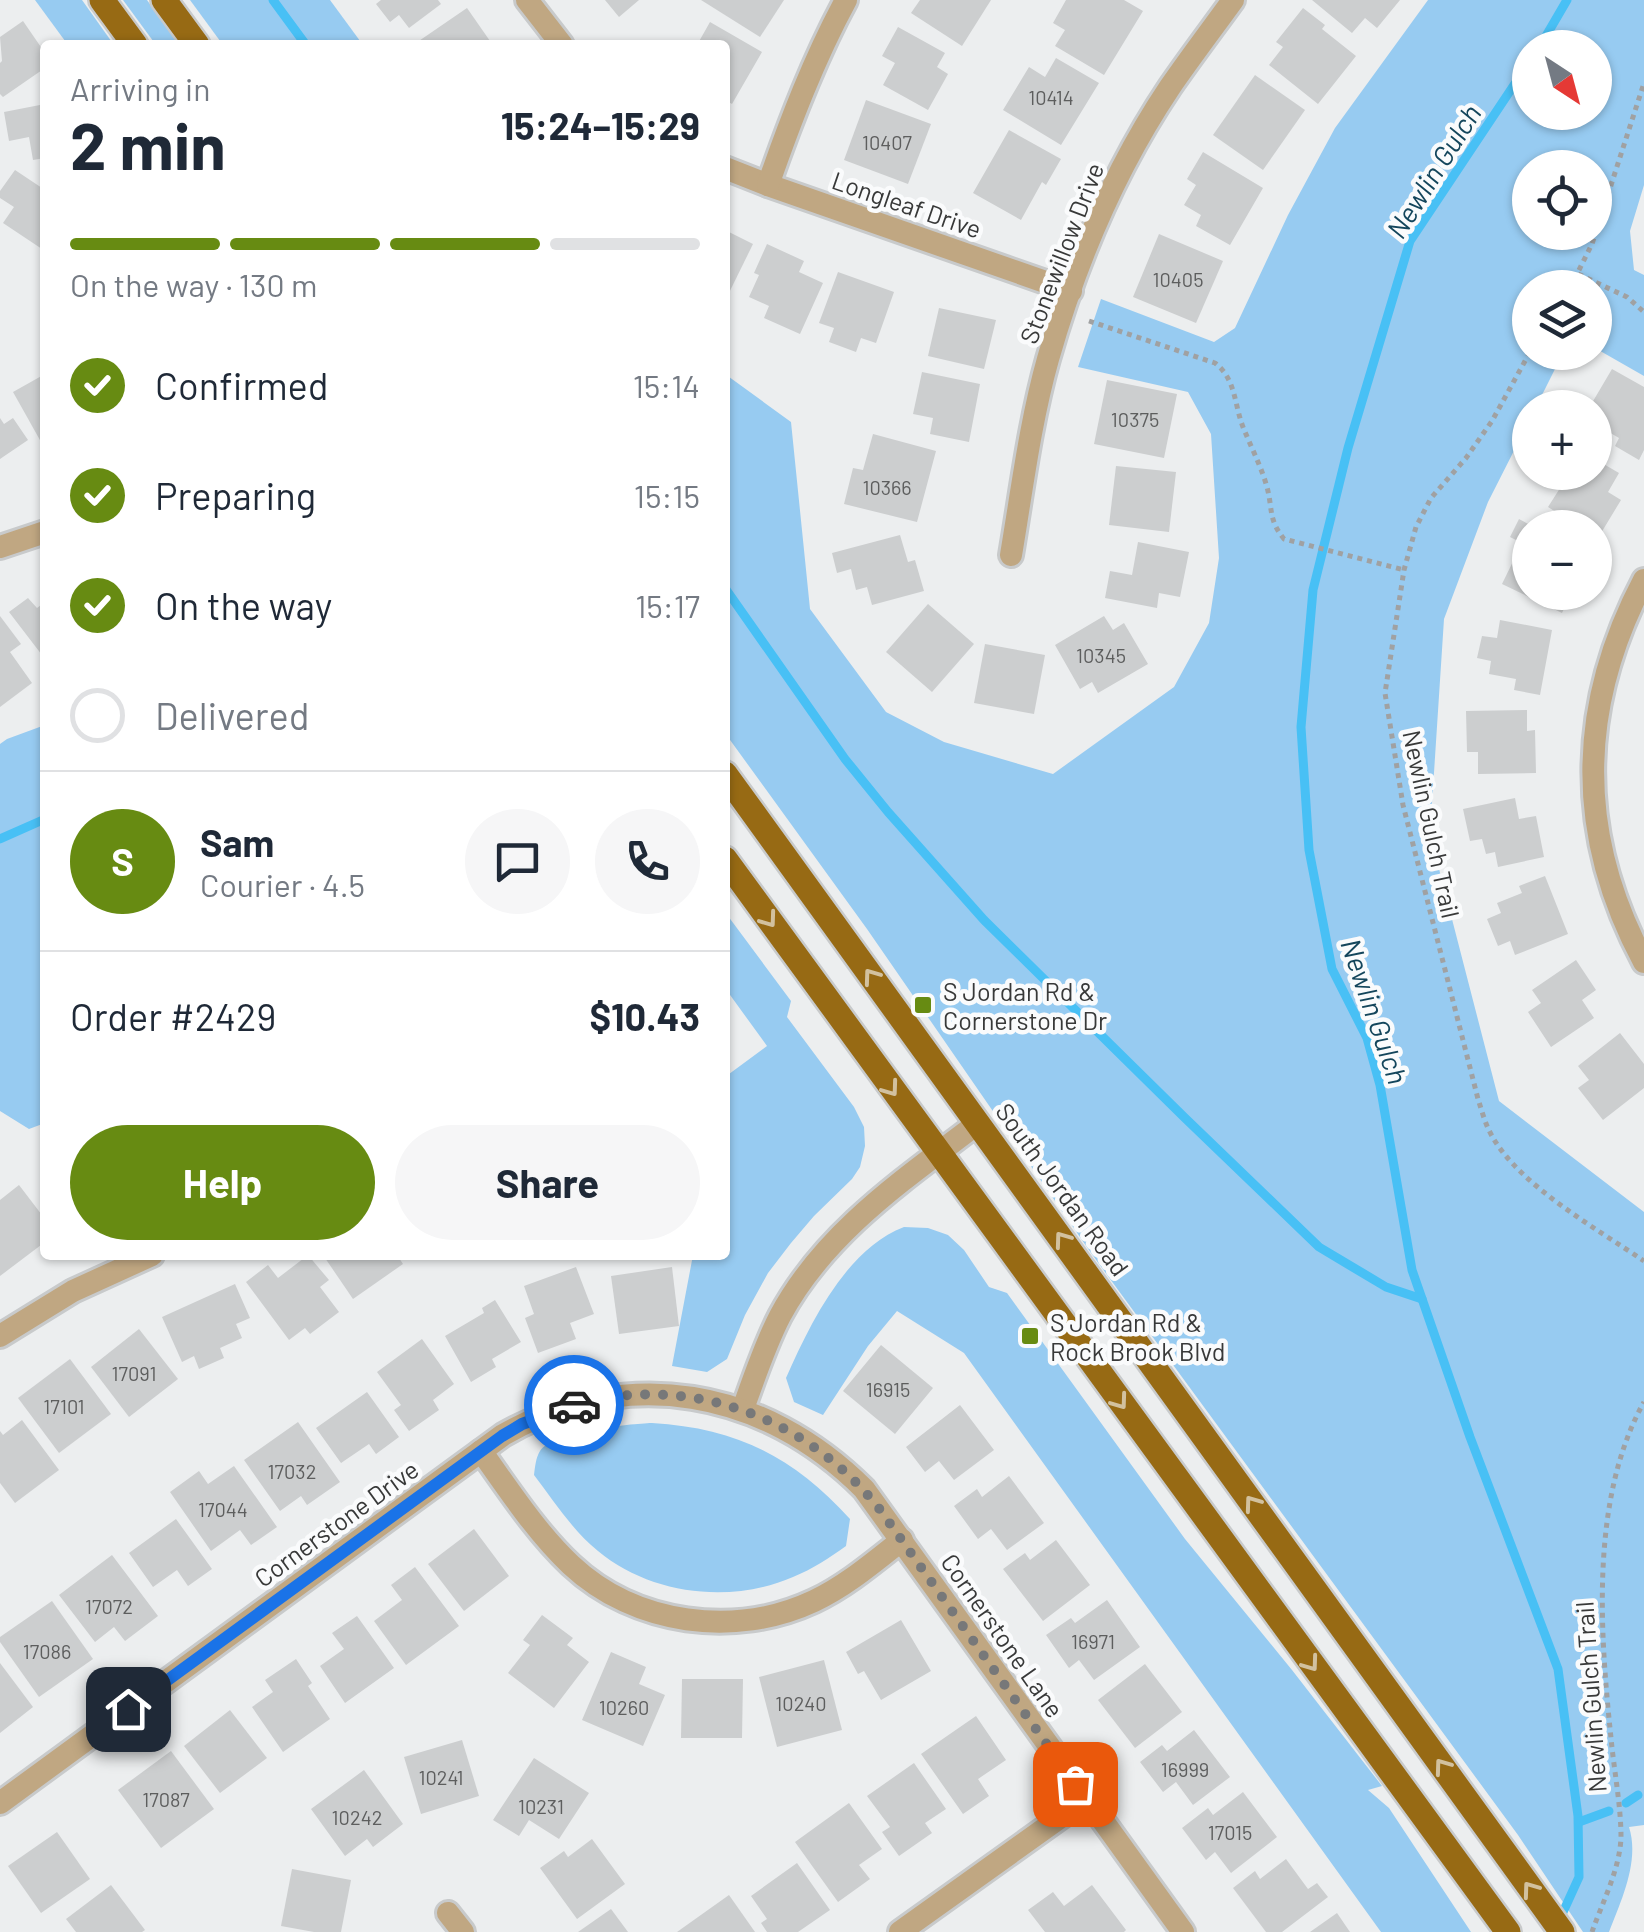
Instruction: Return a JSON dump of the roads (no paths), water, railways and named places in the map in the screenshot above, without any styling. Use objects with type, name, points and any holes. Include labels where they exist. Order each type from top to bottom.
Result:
[{"type":"main road","points":[[102,0],[131,40]]},
{"type":"main road","points":[[164,0],[193,40]]},
{"type":"main road","name":"South Jordan Road","points":[[730,781],[1562,1932]]},
{"type":"main road","points":[[730,866],[1501,1923]]},
{"type":"street","points":[[527,0],[558,40]]},
{"type":"street","points":[[768,186],[803,90],[846,0]]},
{"type":"street","name":"Stonewillow Drive","points":[[1010,555],[1038,400],[1071,290],[1126,164],[1170,88],[1233,0]]},
{"type":"street","name":"Longleaf Drive","points":[[730,170],[1071,290]]},
{"type":"street","points":[[0,547],[40,534]]},
{"type":"street","points":[[1644,580],[1608,664],[1597,714],[1592,782],[1608,879],[1644,962]]},
{"type":"street","points":[[742,1409],[779,1319],[823,1254],[865,1212],[978,1123]]},
{"type":"street","points":[[0,1336],[73,1291],[141,1260]]},
{"type":"street","name":"Cornerstone Drive","points":[[0,1802],[522,1424],[580,1404],[652,1393],[742,1409]]},
{"type":"street","name":"Cornerstone Lane","points":[[742,1409],[785,1428],[839,1465],[864,1489],[1183,1932]]},
{"type":"street","points":[[481,1451],[542,1534],[573,1568],[608,1593],[652,1613],[712,1622],[776,1616],[834,1590],[902,1540]]},
{"type":"street","points":[[900,1932],[1086,1799]]},
{"type":"street","points":[[448,1912],[462,1932]]},
{"type":"waterway","points":[[273,0],[302,40]]},
{"type":"waterway","name":"Newlin Gulch","points":[[1550,30],[1567,0]]},
{"type":"waterway","name":"Newlin Gulch","points":[[1512,88],[1410,241],[1348,448],[1313,590],[1301,727],[1309,850],[1332,969],[1367,1038],[1380,1085],[1412,1270],[1558,1669],[1578,1816],[1579,1877],[1559,1921]]},
{"type":"waterway","points":[[730,595],[845,759],[984,920],[1319,1247],[1386,1287],[1422,1299]]},
{"type":"waterway","points":[[0,839],[40,821]]},
{"type":"waterway","points":[[1626,1803],[1638,1795]]},
{"type":"waterway","points":[[1579,1822],[1609,1811]]},
{"type":"place","name":"S Jordan Rd & Cornerstone Dr","points":[[923,1005]]},
{"type":"place","name":"S Jordan Rd & Rock Brook Blvd","points":[[1030,1336]]}]
